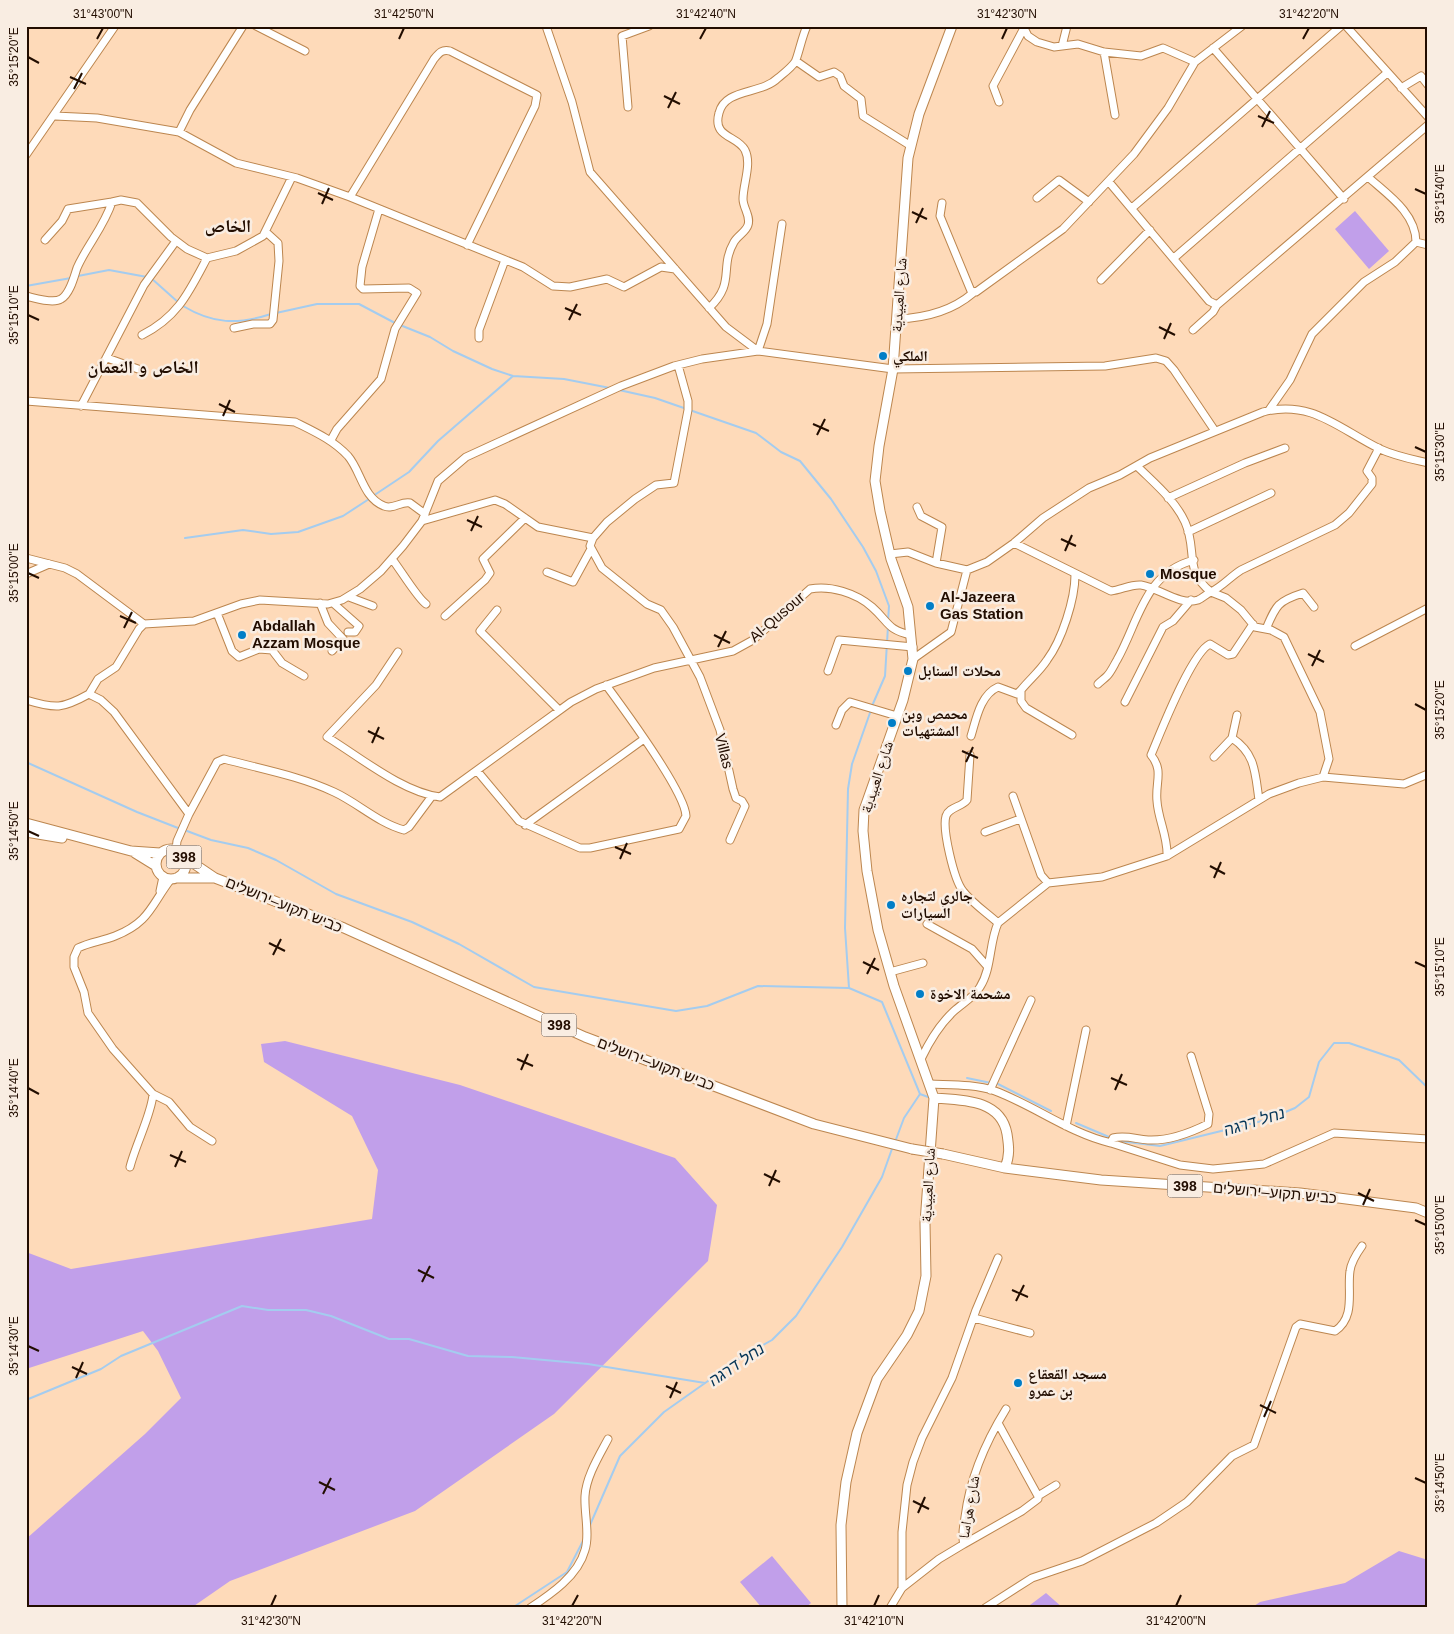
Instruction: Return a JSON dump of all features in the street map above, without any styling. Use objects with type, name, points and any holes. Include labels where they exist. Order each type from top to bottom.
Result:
[{"type":"main road","name":"شارع العبيدية","points":[[842,1608],[840,1525],[846,1482],[857,1433],[877,1379],[907,1335],[923,1297],[926,1276],[925,1223],[934,1098],[890,972],[871,891],[863,831],[864,810],[897,716],[913,659],[908,607],[890,554],[875,481],[879,446],[894,369],[906,187],[911,146],[919,114],[952,26]]},
{"type":"main road","name":"398","points":[[26,823],[130,850],[160,853],[169,849],[176,850],[215,878]]},
{"type":"main road","name":"398","points":[[26,832],[112,846]]},
{"type":"main road","name":"398","points":[[130,850],[156,866],[170,878],[215,878]]},
{"type":"main road","name":"398","points":[[156,866],[160,853]]},
{"type":"main road","name":"398","points":[[170,878],[183,871],[184,857]]},
{"type":"main road","name":"כביש תקוע–ירושלים","points":[[215,878],[344,928],[594,1040],[814,1124],[912,1149],[1005,1168],[1101,1180],[1300,1193],[1416,1208],[1428,1213]]},
{"type":"main road","points":[[934,1098],[971,1100],[989,1106],[997,1113],[1006,1128],[1010,1153],[1005,1168]]},
{"type":"street","points":[[26,155],[55,116],[115,26]]},
{"type":"street","points":[[179,132],[190,110],[242,26]]},
{"type":"street","points":[[256,26],[305,51]]},
{"type":"street","points":[[546,26],[572,102],[590,172],[726,327],[758,351]]},
{"type":"street","points":[[628,108],[622,36],[649,26]]},
{"type":"street","points":[[709,308],[724,291],[730,252],[734,242],[748,228],[749,222],[743,198],[746,176],[745,150],[726,137],[720,129],[717,121],[720,110],[725,100],[732,96],[771,85],[796,61],[799,45],[807,26]]},
{"type":"street","points":[[1062,46],[1067,26]]},
{"type":"street","points":[[897,319],[922,318],[961,303],[973,292],[981,290],[1063,229],[1134,154],[1162,115],[1195,62],[1242,26]]},
{"type":"street","points":[[1132,208],[1341,26]]},
{"type":"street","points":[[1346,26],[1428,117]]},
{"type":"street","points":[[1023,27],[1028,36],[1037,42],[1054,47],[1078,44],[1104,52],[1141,56],[1163,48],[1195,62]]},
{"type":"street","points":[[999,102],[993,86],[1023,27]]},
{"type":"street","points":[[1213,48],[1344,199]]},
{"type":"street","points":[[350,197],[434,59],[439,52],[444,50],[450,51],[537,95],[535,106],[467,245]]},
{"type":"street","points":[[1104,52],[1115,115]]},
{"type":"street","points":[[796,61],[820,77],[834,72],[840,76],[844,86],[861,99],[863,116],[911,146]]},
{"type":"street","points":[[1174,258],[1387,73]]},
{"type":"street","points":[[1401,88],[1421,76],[1428,85]]},
{"type":"street","points":[[55,116],[97,118],[179,132],[236,163],[292,177],[350,197],[505,260],[533,273],[553,286],[562,288],[607,279],[624,287],[661,267],[676,270]]},
{"type":"street","points":[[1193,330],[1213,312],[1217,304],[1344,199],[1428,125]]},
{"type":"street","points":[[45,240],[62,221],[68,209],[121,200],[137,203],[176,241],[194,253],[207,258],[236,251],[258,240],[266,232],[278,202],[292,177]]},
{"type":"street","points":[[1368,177],[1404,211],[1415,230],[1416,242]]},
{"type":"street","points":[[1037,198],[1059,180],[1089,202]]},
{"type":"street","points":[[1109,182],[1209,301],[1217,304]]},
{"type":"street","points":[[26,296],[55,300],[61,299],[66,295],[79,265],[108,216],[112,202]]},
{"type":"street","points":[[942,203],[940,216],[973,292]]},
{"type":"street","points":[[331,440],[380,379],[395,329],[417,293],[409,288],[363,289],[360,286],[362,267],[380,209]]},
{"type":"street","points":[[758,351],[767,324],[782,224]]},
{"type":"street","points":[[1101,280],[1150,230]]},
{"type":"street","points":[[234,328],[253,324],[270,324],[273,320],[279,261],[278,243],[266,232]]},
{"type":"street","points":[[81,406],[144,285],[176,241]]},
{"type":"street","points":[[1416,242],[1428,245]]},
{"type":"street","points":[[1269,410],[1290,380],[1312,334],[1364,282],[1395,262],[1416,242]]},
{"type":"street","points":[[142,335],[168,320],[192,287],[207,258]]},
{"type":"street","points":[[479,338],[479,330],[505,260]]},
{"type":"street","points":[[26,558],[65,568],[77,574],[144,624],[194,621],[260,600],[333,603],[360,589],[392,559],[424,518],[438,481],[466,457],[621,386],[678,365],[758,351],[894,369],[1105,366],[1156,358],[1166,361],[1174,370],[1215,430]]},
{"type":"street","points":[[107,358],[138,369]]},
{"type":"street","points":[[678,365],[688,401],[688,410],[674,483],[656,485],[635,499],[607,522],[593,538],[590,546],[602,568],[647,604],[661,610],[690,659]]},
{"type":"street","points":[[26,401],[295,422],[331,440],[349,458],[363,485],[377,503],[388,507],[410,503],[424,518]]},
{"type":"street","points":[[890,554],[908,552],[936,563],[967,570],[987,562],[1014,543],[1043,518],[1089,488],[1215,430],[1269,410],[1291,408],[1319,415],[1379,448],[1398,456],[1428,463]]},
{"type":"street","points":[[1168,498],[1245,463],[1285,448]]},
{"type":"street","points":[[1014,543],[1075,575],[1111,591],[1136,585],[1191,600],[1198,600],[1222,587],[1232,575],[1241,570],[1335,525],[1349,513],[1372,484],[1368,471],[1379,448]]},
{"type":"street","points":[[1137,466],[1180,513],[1188,532],[1194,560],[1193,570],[1196,577],[1211,592],[1226,598],[1241,610],[1255,627],[1266,629],[1284,637],[1320,712],[1329,759],[1323,777]]},
{"type":"street","points":[[1188,532],[1271,493]]},
{"type":"street","points":[[424,518],[495,500],[505,504],[538,527],[550,531],[593,538]]},
{"type":"street","points":[[917,507],[921,516],[942,527],[936,563]]},
{"type":"street","points":[[445,616],[485,580],[490,572],[483,559],[525,518]]},
{"type":"street","points":[[547,572],[573,582],[592,549]]},
{"type":"street","points":[[392,559],[416,591],[420,600],[426,604]]},
{"type":"street","points":[[1098,684],[1107,677],[1123,648],[1141,606],[1152,589],[1164,574],[1177,564],[1194,560]]},
{"type":"street","points":[[26,574],[49,564]]},
{"type":"street","points":[[913,659],[951,632],[967,570]]},
{"type":"street","points":[[971,736],[979,709],[993,689],[998,687],[1017,694],[1046,662],[1056,647],[1073,593],[1075,575]]},
{"type":"street","name":"Al-Qusour","points":[[432,796],[440,797],[478,772],[559,710],[606,685],[690,659],[733,651],[752,640],[800,595],[810,589],[821,587],[855,596],[871,606],[894,632],[911,635]]},
{"type":"street","points":[[1266,629],[1275,608],[1283,600],[1303,593],[1314,607]]},
{"type":"street","points":[[349,596],[373,606]]},
{"type":"street","points":[[1124,702],[1163,627],[1173,621],[1191,600]]},
{"type":"street","points":[[320,603],[328,623],[342,638],[332,651]]},
{"type":"street","points":[[333,603],[359,626],[355,632],[348,632]]},
{"type":"street","points":[[1355,646],[1428,608]]},
{"type":"street","points":[[497,610],[480,631],[559,710]]},
{"type":"street","points":[[217,613],[232,651],[239,657],[259,650],[272,650],[282,663],[304,676]]},
{"type":"street","points":[[26,700],[52,708],[71,704],[89,694],[98,679],[116,667],[136,632],[144,624]]},
{"type":"street","points":[[1167,856],[1167,848],[1156,800],[1159,766],[1151,755],[1176,697],[1199,655],[1210,644],[1228,655],[1233,654],[1253,624]]},
{"type":"street","points":[[828,671],[839,640],[913,647]]},
{"type":"street","points":[[176,850],[177,841],[217,762],[224,759],[320,786],[336,793],[389,826],[404,830],[409,827],[432,796],[404,785],[327,736],[376,685],[398,652]]},
{"type":"street","name":"Villas","points":[[690,659],[700,678],[720,730],[736,798],[742,801],[745,806],[730,840]]},
{"type":"street","points":[[478,772],[514,816],[525,824],[585,848],[679,829],[685,822],[686,809],[644,739],[606,685]]},
{"type":"street","points":[[1022,690],[1022,701],[1026,708],[1072,735]]},
{"type":"street","points":[[89,694],[101,700],[114,712],[190,814]]},
{"type":"street","points":[[836,725],[842,710],[850,702],[897,716]]},
{"type":"street","points":[[1214,756],[1232,738],[1237,716]]},
{"type":"street","points":[[1232,738],[1244,746],[1251,756],[1259,800]]},
{"type":"street","points":[[525,824],[644,739]]},
{"type":"street","points":[[970,755],[967,800],[946,816],[946,834],[954,869],[962,891],[998,923]]},
{"type":"street","points":[[920,1059],[952,1012],[979,988],[987,966],[994,932],[998,923],[1048,883],[1102,877],[1167,856],[1269,794],[1323,777],[1404,784],[1428,774]]},
{"type":"street","points":[[1012,796],[1041,875],[1048,883]]},
{"type":"street","points":[[985,832],[1020,819]]},
{"type":"street","points":[[170,878],[155,902],[137,925],[114,937],[78,948],[74,957],[74,966],[84,992],[88,1013],[113,1049],[152,1094],[169,1102],[190,1127],[212,1141]]},
{"type":"street","points":[[927,924],[972,949],[987,966]]},
{"type":"street","points":[[890,972],[923,963]]},
{"type":"street","points":[[990,1090],[1000,1074],[1031,1000]]},
{"type":"street","points":[[1066,1126],[1086,1030]]},
{"type":"street","points":[[1111,1143],[1113,1138],[1124,1136],[1148,1140],[1172,1137],[1192,1132],[1208,1124],[1209,1114],[1192,1056]]},
{"type":"street","points":[[930,1084],[973,1086],[990,1090],[1091,1138],[1180,1165],[1213,1169],[1264,1164],[1334,1133],[1428,1139]]},
{"type":"street","points":[[130,1167],[137,1141],[152,1104],[152,1094]]},
{"type":"street","points":[[984,1608],[1032,1578],[1082,1561],[1156,1523],[1187,1502],[1232,1456],[1254,1446],[1296,1326],[1300,1324],[1335,1331],[1344,1322],[1350,1298],[1350,1270],[1362,1246]]},
{"type":"street","points":[[902,1588],[901,1557],[907,1485],[922,1438],[952,1378],[998,1258]]},
{"type":"street","points":[[974,1318],[1030,1333]]},
{"type":"street","name":"شارع هراسا","points":[[890,1608],[902,1588],[939,1559],[964,1544],[965,1514],[972,1481],[986,1442],[1006,1409]]},
{"type":"street","points":[[998,1423],[1038,1496]]},
{"type":"street","points":[[530,1608],[552,1593],[577,1568],[586,1549],[585,1496],[587,1485],[608,1439]]},
{"type":"street","points":[[964,1544],[1022,1511],[1036,1502],[1038,1496],[1056,1485]]},
{"type":"shaded area","points":[[1355,211],[1389,251],[1369,269],[1335,229]]},
{"type":"shaded area","points":[[285,1041],[460,1085],[675,1158],[717,1205],[708,1261],[554,1414],[415,1511],[230,1581],[191,1608],[26,1608],[26,1539],[145,1434],[181,1398],[158,1351],[143,1331],[26,1369],[26,1252],[71,1269],[372,1219],[378,1170],[352,1116],[264,1062],[261,1044]]},
{"type":"shaded area","points":[[1399,1551],[1428,1560],[1428,1608],[1251,1608],[1260,1602],[1345,1583]]},
{"type":"shaded area","points":[[772,1556],[811,1603],[805,1608],[762,1608],[740,1582]]},
{"type":"shaded area","points":[[1046,1593],[1063,1608],[1026,1608]]},
{"type":"waterway","points":[[78,276],[109,270],[147,277]]},
{"type":"waterway","points":[[26,286],[71,278]]},
{"type":"waterway","points":[[151,278],[179,303]]},
{"type":"waterway","points":[[276,313],[317,304],[359,304],[395,323]]},
{"type":"waterway","points":[[183,306],[205,316],[226,321],[247,320],[271,314]]},
{"type":"waterway","points":[[400,325],[430,337],[453,351],[492,369],[513,376],[564,379],[610,388]]},
{"type":"waterway","points":[[373,496],[409,472],[438,441],[513,376]]},
{"type":"waterway","points":[[619,390],[655,398],[756,433],[781,452],[800,461],[831,499],[863,547],[876,571],[889,606],[888,621]]},
{"type":"waterway","points":[[185,538],[243,530],[271,534],[298,532],[343,516],[369,499]]},
{"type":"waterway","points":[[872,706],[885,676],[888,626]]},
{"type":"waterway","points":[[849,988],[845,928],[848,789],[852,764],[871,710]]},
{"type":"waterway","points":[[26,762],[137,812],[178,828]]},
{"type":"waterway","points":[[187,831],[211,840],[248,848],[276,860],[336,894],[412,922],[459,944],[534,987],[676,1011],[707,1006],[758,986],[849,988],[882,1002],[920,1094]]},
{"type":"waterway","name":"נחל דרגה","points":[[1119,1141],[1160,1146],[1266,1120],[1295,1108],[1309,1097],[1319,1062],[1334,1043],[1349,1043],[1399,1060],[1428,1088]]},
{"type":"waterway","name":"נחל דרגה","points":[[967,1078],[991,1083]]},
{"type":"waterway","name":"נחל דרגה","points":[[998,1084],[1051,1111]]},
{"type":"waterway","name":"נחל דרגה","points":[[895,1142],[904,1118],[920,1094],[928,1097]]},
{"type":"waterway","name":"נחל דרגה","points":[[1076,1123],[1109,1137]]},
{"type":"waterway","name":"נחל דרגה","points":[[590,1525],[620,1456],[664,1412],[742,1357],[772,1340],[796,1316],[842,1247],[882,1177],[893,1146]]},
{"type":"waterway","points":[[26,1400],[101,1369],[121,1356],[242,1306],[268,1310],[306,1310],[331,1316],[389,1339],[409,1339],[468,1356],[512,1357],[588,1364],[705,1383]]},
{"type":"waterway","name":"נחל דרגה","points":[[512,1608],[567,1572],[584,1539]]},
{"type":"place","name":"الملكي","points":[[883,356]]},
{"type":"place","name":"Mosque","points":[[1150,574]]},
{"type":"place","name":"Al-Jazeera Gas Station","points":[[930,606]]},
{"type":"place","name":"Abdallah Azzam Mosque","points":[[242,635]]},
{"type":"place","name":"محلات السنابل","points":[[908,671]]},
{"type":"place","name":"محمص وبن المشتهيات","points":[[892,723]]},
{"type":"place","name":"جالري لتجاره السيارات","points":[[891,905]]},
{"type":"place","name":"مشحمة الاخوة","points":[[920,994]]},
{"type":"place","name":"مسجد القعقاع بن عمرو","points":[[1018,1383]]},
{"type":"district","name":"الخاص","points":[[228,226]]},
{"type":"district","name":"الخاص و النعمان","points":[[143,367]]}]
